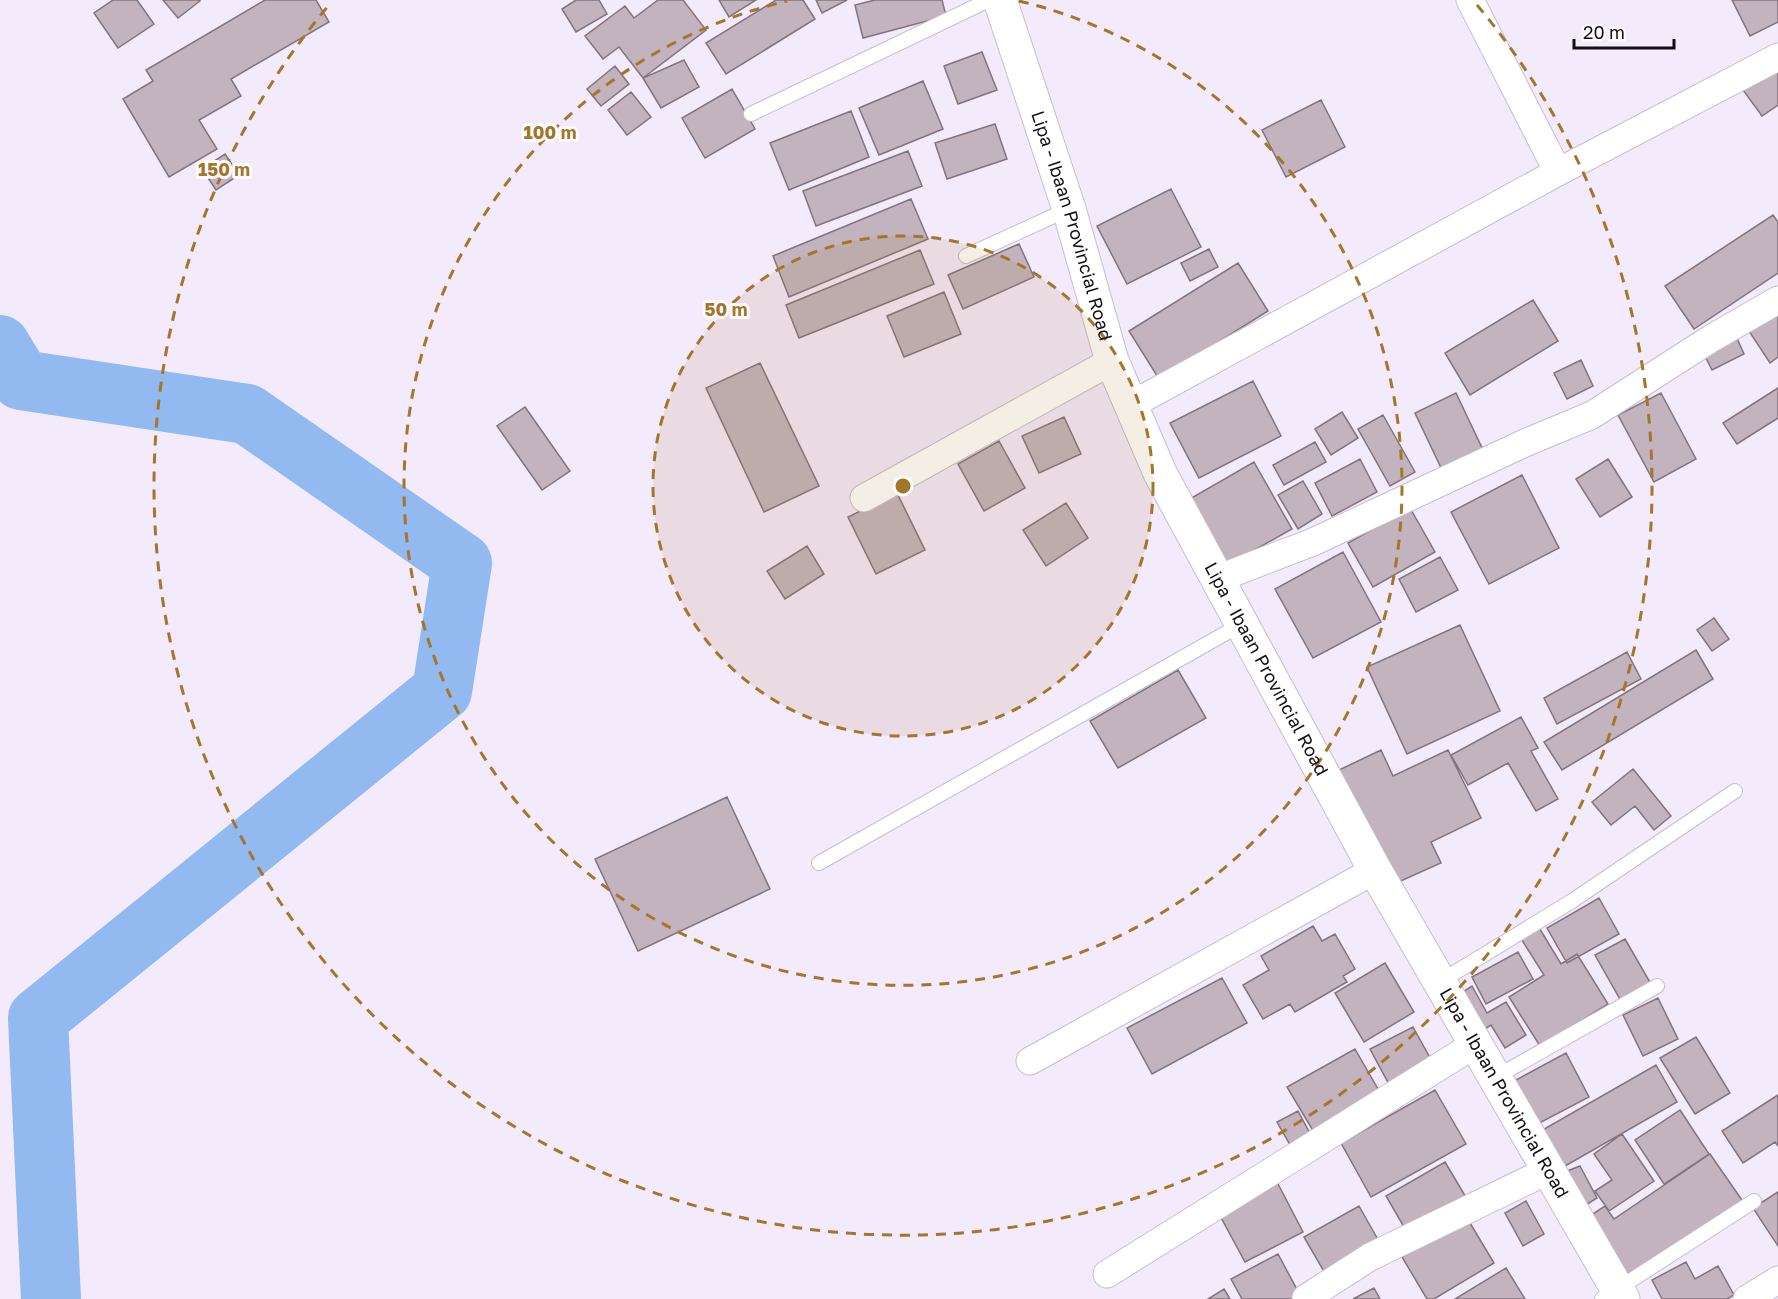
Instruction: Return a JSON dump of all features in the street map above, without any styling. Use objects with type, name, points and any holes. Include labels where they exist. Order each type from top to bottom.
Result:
[{"type":"main road","name":"Lipa - Ibaan Provincial Road","points":[[1000,0],[1069,209],[1112,361],[1160,473],[1375,870],[1549,1170],[1614,1295]]},
{"type":"street","points":[[1470,0],[1558,172]]},
{"type":"street","points":[[1131,405],[1558,172],[1778,57]]},
{"type":"street","points":[[1217,579],[1313,542],[1527,442],[1592,415],[1712,338],[1778,300]]},
{"type":"street","points":[[864,498],[1112,361]]},
{"type":"street","points":[[1030,1061],[1375,870]]},
{"type":"street","points":[[1107,1274],[1477,1043]]},
{"type":"street","points":[[1306,1298],[1370,1257],[1549,1170]]},
{"type":"street","points":[[1748,1299],[1778,1280]]},
{"type":"lane","points":[[751,114],[989,0]]},
{"type":"lane","points":[[966,256],[1069,209]]},
{"type":"lane","points":[[819,864],[1242,624]]},
{"type":"lane","points":[[1441,981],[1572,901],[1735,791]]},
{"type":"lane","points":[[1496,1077],[1657,986]]},
{"type":"lane","points":[[1614,1295],[1754,1202]]},
{"type":"building","points":[[113,0],[137,0],[154,24],[118,48],[94,13]]},
{"type":"building","points":[[163,0],[198,0],[200,1],[178,18]]},
{"type":"building","points":[[265,0],[316,0],[329,22],[231,79],[241,96],[199,120],[217,149],[169,177],[123,99],[153,81],[146,70]]},
{"type":"building","points":[[576,0],[599,0],[607,14],[576,32],[562,9]]},
{"type":"building","points":[[658,0],[683,0],[706,30],[643,78],[619,47],[603,59],[585,36],[625,6],[634,18]]},
{"type":"building","points":[[719,0],[756,0],[729,17]]},
{"type":"building","points":[[776,0],[803,0],[815,19],[726,74],[706,43]]},
{"type":"building","points":[[816,0],[847,0],[822,13]]},
{"type":"building","points":[[875,0],[942,0],[946,16],[863,38],[855,5]]},
{"type":"building","points":[[1732,0],[1778,0],[1778,22],[1750,36]]},
{"type":"building","points":[[982,52],[997,90],[958,104],[944,66]]},
{"type":"building","points":[[684,60],[699,87],[661,108],[643,78]]},
{"type":"building","points":[[615,66],[629,84],[601,106],[587,89]]},
{"type":"building","points":[[1773,68],[1778,74],[1778,105],[1762,116],[1743,90]]},
{"type":"building","points":[[923,81],[943,129],[879,155],[859,108]]},
{"type":"building","points":[[732,89],[755,129],[705,158],[682,118]]},
{"type":"building","points":[[631,92],[651,117],[627,135],[608,110]]},
{"type":"building","points":[[1321,100],[1345,147],[1286,177],[1262,130]]},
{"type":"building","points":[[851,111],[869,157],[789,190],[770,143]]},
{"type":"building","points":[[995,124],[1007,159],[947,179],[935,143]]},
{"type":"building","points":[[908,151],[922,186],[816,226],[803,191]]},
{"type":"building","points":[[225,154],[239,175],[216,190],[202,169]]},
{"type":"building","points":[[1171,189],[1201,247],[1127,284],[1097,226]]},
{"type":"building","points":[[911,199],[928,239],[789,297],[773,256]]},
{"type":"building","points":[[1773,215],[1778,222],[1778,273],[1694,329],[1665,286]]},
{"type":"building","points":[[1019,244],[1034,277],[963,309],[948,275]]},
{"type":"building","points":[[1209,249],[1218,267],[1190,281],[1181,263]]},
{"type":"building","points":[[920,250],[934,284],[799,338],[786,305]]},
{"type":"building","points":[[1238,263],[1268,311],[1159,379],[1129,331]]},
{"type":"building","points":[[944,292],[961,334],[904,357],[887,316]]},
{"type":"building","points":[[1533,300],[1558,341],[1470,395],[1445,353]]},
{"type":"building","points":[[1778,309],[1778,357],[1770,363],[1747,328]]},
{"type":"building","points":[[1736,336],[1744,354],[1712,370],[1703,352]]},
{"type":"building","points":[[1581,360],[1593,386],[1567,399],[1554,373]]},
{"type":"building","points":[[760,363],[819,486],[764,512],[706,388]]},
{"type":"building","points":[[1253,381],[1281,436],[1199,478],[1170,423]]},
{"type":"building","points":[[1778,388],[1778,418],[1737,444],[1723,423]]},
{"type":"building","points":[[1456,393],[1484,452],[1443,472],[1415,413]]},
{"type":"building","points":[[1661,393],[1696,459],[1654,482],[1618,415]]},
{"type":"building","points":[[525,407],[570,471],[542,490],[497,426]]},
{"type":"building","points":[[1342,412],[1358,438],[1331,455],[1315,429]]},
{"type":"building","points":[[1383,415],[1415,472],[1390,486],[1358,429]]},
{"type":"building","points":[[1064,417],[1081,454],[1039,473],[1022,436]]},
{"type":"building","points":[[999,441],[1025,488],[984,511],[958,464]]},
{"type":"building","points":[[1315,442],[1326,462],[1284,485],[1273,465]]},
{"type":"building","points":[[1360,459],[1377,492],[1332,516],[1315,483]]},
{"type":"building","points":[[1608,459],[1632,497],[1600,517],[1576,479]]},
{"type":"building","points":[[1254,462],[1292,529],[1226,566],[1188,500]]},
{"type":"building","points":[[1522,475],[1559,548],[1489,584],[1451,512]]},
{"type":"building","points":[[1303,481],[1322,514],[1298,529],[1278,495]]},
{"type":"building","points":[[897,493],[925,550],[876,574],[848,517]]},
{"type":"building","points":[[1066,503],[1088,538],[1046,566],[1023,530]]},
{"type":"building","points":[[1410,508],[1435,552],[1373,587],[1348,543]]},
{"type":"building","points":[[807,546],[824,574],[785,599],[767,571]]},
{"type":"building","points":[[1343,552],[1381,622],[1313,658],[1275,589]]},
{"type":"building","points":[[1440,557],[1458,590],[1416,612],[1399,579]]},
{"type":"building","points":[[1714,618],[1729,639],[1712,651],[1697,630]]},
{"type":"building","points":[[1460,625],[1500,711],[1407,754],[1367,667]]},
{"type":"building","points":[[1696,650],[1713,679],[1562,770],[1544,742]]},
{"type":"building","points":[[1627,652],[1641,679],[1557,724],[1544,698]]},
{"type":"building","points":[[1178,670],[1206,718],[1118,768],[1090,721]]},
{"type":"building","points":[[1521,717],[1538,748],[1531,751],[1558,799],[1536,811],[1508,763],[1468,785],[1451,755]]},
{"type":"building","points":[[1381,750],[1393,776],[1448,750],[1481,818],[1431,842],[1441,863],[1394,884],[1339,770]]},
{"type":"building","points":[[1633,769],[1671,816],[1654,830],[1635,806],[1611,825],[1592,802]]},
{"type":"building","points":[[727,797],[770,889],[638,951],[595,859]]},
{"type":"building","points":[[1599,898],[1619,934],[1567,963],[1547,928]]},
{"type":"building","points":[[1313,926],[1322,941],[1335,934],[1355,969],[1343,976],[1347,982],[1295,1012],[1290,1004],[1263,1019],[1243,985],[1269,970],[1261,956]]},
{"type":"building","points":[[1538,926],[1561,964],[1577,954],[1608,1004],[1540,1046],[1509,997],[1544,975],[1520,937]]},
{"type":"building","points":[[1625,939],[1651,984],[1621,1001],[1595,955]]},
{"type":"building","points":[[1518,952],[1533,979],[1486,1004],[1472,977]]},
{"type":"building","points":[[1385,963],[1414,1012],[1364,1042],[1335,993]]},
{"type":"building","points":[[1222,978],[1247,1023],[1152,1074],[1127,1028]]},
{"type":"building","points":[[1472,986],[1487,1013],[1506,1002],[1526,1035],[1505,1048],[1491,1025],[1474,1036],[1452,999]]},
{"type":"building","points":[[1658,998],[1678,1039],[1643,1056],[1623,1015]]},
{"type":"building","points":[[1413,1027],[1434,1065],[1391,1088],[1370,1049]]},
{"type":"building","points":[[1696,1037],[1730,1093],[1695,1114],[1660,1058]]},
{"type":"building","points":[[1355,1049],[1382,1096],[1315,1134],[1287,1087]]},
{"type":"building","points":[[1566,1053],[1589,1097],[1528,1129],[1505,1086]]},
{"type":"building","points":[[1656,1065],[1677,1102],[1560,1169],[1539,1132]]},
{"type":"building","points":[[1435,1090],[1466,1144],[1371,1197],[1341,1143]]},
{"type":"building","points":[[1778,1095],[1778,1146],[1775,1142],[1743,1163],[1722,1131]]},
{"type":"building","points":[[1680,1110],[1709,1154],[1664,1184],[1635,1140]]},
{"type":"building","points":[[1298,1111],[1313,1139],[1293,1150],[1277,1122]]},
{"type":"building","points":[[1622,1134],[1654,1181],[1609,1211],[1595,1191],[1612,1180],[1594,1154]]},
{"type":"building","points":[[1710,1154],[1744,1203],[1621,1278],[1582,1221],[1605,1206],[1614,1219]]},
{"type":"building","points":[[1445,1162],[1467,1199],[1408,1234],[1386,1196]]},
{"type":"building","points":[[1580,1166],[1597,1198],[1578,1210],[1557,1175]]},
{"type":"building","points":[[1277,1182],[1303,1232],[1245,1262],[1218,1212]]},
{"type":"building","points":[[1778,1192],[1778,1246],[1753,1208]]},
{"type":"building","points":[[1526,1201],[1544,1234],[1523,1246],[1505,1213]]},
{"type":"building","points":[[1359,1206],[1381,1245],[1326,1275],[1304,1237]]},
{"type":"building","points":[[1467,1218],[1494,1263],[1434,1299],[1427,1299],[1402,1257]]},
{"type":"building","points":[[1278,1254],[1301,1297],[1297,1299],[1242,1299],[1231,1279]]},
{"type":"building","points":[[1686,1262],[1695,1279],[1718,1266],[1734,1295],[1727,1299],[1662,1299],[1652,1280]]},
{"type":"building","points":[[1506,1268],[1525,1299],[1455,1299]]},
{"type":"building","points":[[1374,1288],[1380,1299],[1353,1299]]},
{"type":"building","points":[[1224,1289],[1230,1299],[1208,1299]]},
{"type":"waterway","points":[[0,345],[21,380],[247,414],[462,563],[442,691],[38,1018],[51,1299]]}]
